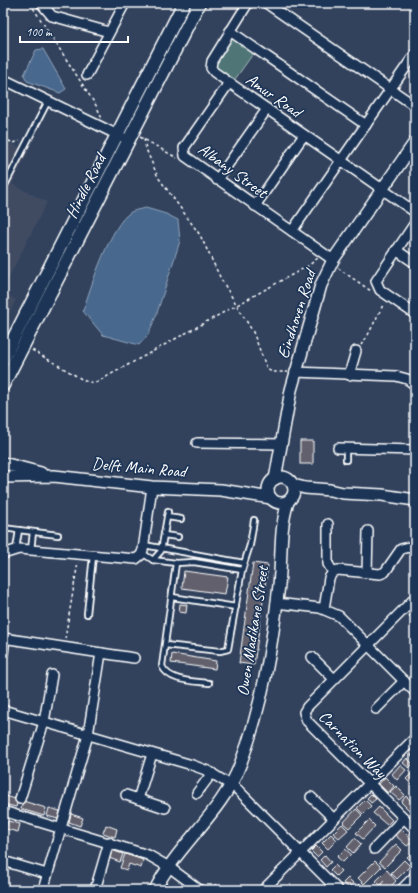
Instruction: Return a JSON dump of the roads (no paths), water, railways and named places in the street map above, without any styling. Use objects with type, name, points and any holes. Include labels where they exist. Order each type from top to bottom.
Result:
[{"type":"main road","name":"Hindle Road","points":[[3,359],[184,3]]},
{"type":"main road","name":"Hindle Road","points":[[3,385],[133,138],[200,3]]},
{"type":"street","points":[[41,3],[50,15],[109,32]]},
{"type":"street","points":[[87,75],[125,3]]},
{"type":"street","name":"Amur Road","points":[[248,3],[212,61],[211,66],[214,72],[415,212]]},
{"type":"street","points":[[266,3],[415,106]]},
{"type":"street","points":[[230,31],[366,125]]},
{"type":"street","points":[[292,231],[415,54]]},
{"type":"street","points":[[3,80],[117,135],[133,138]]},
{"type":"street","name":"Albany Street","points":[[229,83],[184,151],[186,158],[292,231],[329,259]]},
{"type":"street","points":[[217,180],[267,109]]},
{"type":"street","points":[[255,206],[304,134]]},
{"type":"street","name":"Eindhoven Road","points":[[274,480],[282,447],[287,405],[295,372],[329,259],[382,189],[415,142]]},
{"type":"street","points":[[415,223],[376,281],[378,288],[415,314]]},
{"type":"street","points":[[396,250],[415,263]]},
{"type":"street","points":[[349,375],[356,351]]},
{"type":"street","points":[[295,372],[396,376],[407,379],[415,385]]},
{"type":"street","points":[[197,444],[282,447]]},
{"type":"street","name":"Eindhoven Road","points":[[282,447],[292,483]]},
{"type":"street","points":[[342,448],[415,450]]},
{"type":"street","name":"Delft Main Road","points":[[3,463],[54,476]]},
{"type":"street","name":"Delft Main Road","points":[[3,477],[54,476],[152,487],[221,490],[263,486],[274,480]]},
{"type":"street","points":[[343,493],[330,496],[305,496],[289,500],[284,503],[273,500],[268,490],[274,480],[283,477],[292,483],[305,488],[330,490],[343,493],[382,495],[415,500]]},
{"type":"street","points":[[289,500],[294,493],[292,483]]},
{"type":"street","points":[[3,554],[16,549],[132,560],[139,557],[143,549],[152,487]]},
{"type":"street","name":"Delft Main Road","points":[[221,490],[273,500]]},
{"type":"street","name":"Owen Madikane Street","points":[[273,500],[281,540]]},
{"type":"street","name":"Owen Madikane Street","points":[[155,890],[169,867],[230,785],[235,777],[246,746],[265,677],[280,573],[281,540],[289,500]]},
{"type":"street","points":[[328,524],[328,564],[333,572]]},
{"type":"street","points":[[368,531],[368,573]]},
{"type":"street","points":[[324,609],[328,578],[333,572],[338,570],[380,574],[385,572],[399,551],[403,548],[409,547],[415,551]]},
{"type":"street","name":"Carnation Way","points":[[415,598],[334,679],[304,712],[305,718],[415,829]]},
{"type":"street","points":[[276,603],[324,609],[338,616],[415,692]]},
{"type":"street","points":[[3,653],[4,638],[134,658]]},
{"type":"street","points":[[43,890],[88,734],[101,653]]},
{"type":"street","points":[[312,657],[334,679]]},
{"type":"street","points":[[20,799],[44,722],[52,674]]},
{"type":"street","points":[[376,709],[404,681]]},
{"type":"street","points":[[3,710],[192,765],[212,773],[237,789],[338,890]]},
{"type":"street","points":[[265,889],[300,852],[415,738]]},
{"type":"street","points":[[138,799],[152,754]]},
{"type":"street","points":[[197,793],[212,773]]},
{"type":"street","points":[[126,795],[165,808]]},
{"type":"street","points":[[311,798],[334,819]]},
{"type":"street","points":[[3,811],[148,855],[169,867],[200,890]]},
{"type":"street","points":[[374,849],[404,818]]},
{"type":"street","points":[[95,890],[109,842]]},
{"type":"street","points":[[3,861],[48,874]]},
{"type":"street","points":[[401,890],[415,876]]},
{"type":"lane","points":[[3,189],[48,101]]},
{"type":"lane","points":[[4,340],[16,334]]},
{"type":"lane","points":[[342,448],[346,460]]},
{"type":"lane","points":[[153,560],[159,555],[162,549],[168,512]]},
{"type":"lane","points":[[167,517],[181,519]]},
{"type":"lane","points":[[165,645],[220,652],[226,650],[230,646],[242,570],[250,546],[254,520]]},
{"type":"lane","points":[[3,528],[58,535]]},
{"type":"lane","points":[[16,549],[19,530]]},
{"type":"lane","points":[[31,550],[33,532]]},
{"type":"lane","points":[[164,535],[178,537]]},
{"type":"lane","points":[[143,549],[162,549],[244,563]]},
{"type":"lane","points":[[143,549],[153,560],[176,563],[194,562],[242,570]]},
{"type":"lane","points":[[87,614],[93,556]]},
{"type":"lane","points":[[176,563],[162,666],[168,675],[174,678],[209,683]]},
{"type":"lane","points":[[172,597],[236,607]]}]
